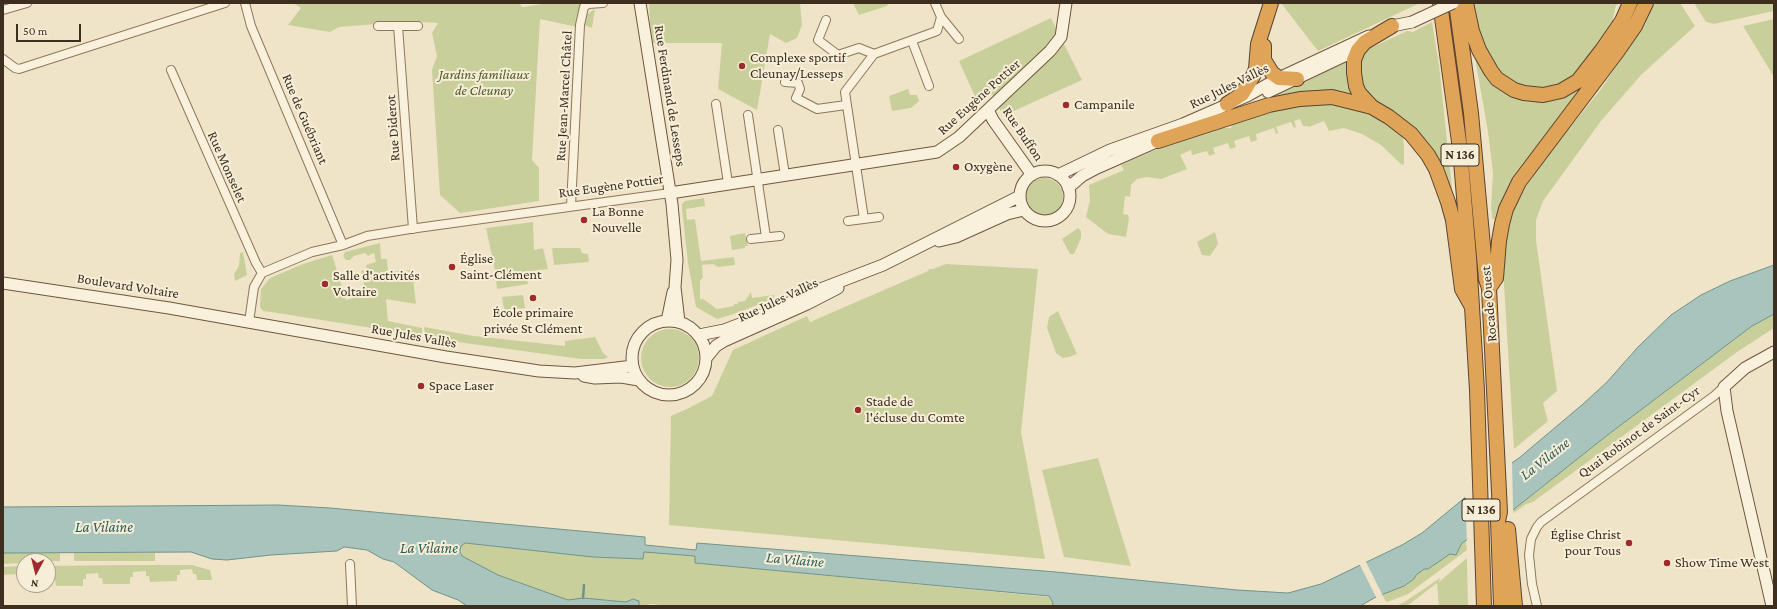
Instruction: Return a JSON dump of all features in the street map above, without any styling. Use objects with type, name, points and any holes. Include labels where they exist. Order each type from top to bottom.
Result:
[{"type":"highway","points":[[1227,104],[1242,94],[1253,76],[1257,61],[1258,44],[1270,3]]},
{"type":"highway","points":[[1274,3],[1263,52],[1267,67],[1279,78],[1297,79]]},
{"type":"highway","name":"Rocade Ouest","points":[[1440,3],[1460,149],[1473,309],[1484,606]]},
{"type":"highway","name":"Rocade Ouest","points":[[1455,3],[1472,112],[1486,279],[1489,288],[1498,450],[1500,512],[1498,521],[1504,539],[1501,606]]},
{"type":"highway","points":[[1466,3],[1472,31],[1479,50],[1497,79],[1514,90],[1524,93],[1543,95],[1561,91],[1578,82],[1622,21],[1630,3]]},
{"type":"highway","points":[[1489,288],[1496,278],[1498,247],[1506,209],[1519,182],[1617,52],[1634,26],[1646,3]]},
{"type":"highway","points":[[1392,26],[1365,42],[1358,50],[1354,67],[1356,86],[1359,93],[1372,107],[1389,117],[1411,134],[1428,155],[1436,169],[1453,220],[1462,289],[1473,309]]},
{"type":"highway","points":[[1158,141],[1172,138],[1246,112],[1300,99],[1332,98],[1372,107]]},
{"type":"highway","points":[[1504,539],[1516,606]]},
{"type":"main road","name":"Rue Ferdinand de Lesseps","points":[[640,3],[670,193],[677,260],[676,287]]},
{"type":"main road","name":"Rue Eugène Pottier","points":[[670,193],[937,152],[959,137],[1046,55],[1061,37],[1066,3]]},
{"type":"main road","name":"Rue Jules Vallès","points":[[1068,188],[1082,176],[1097,168],[1297,79],[1412,22],[1455,3]]},
{"type":"main road","name":"Rue Jules Vallès","points":[[1058,175],[1110,150],[1183,124],[1247,96],[1279,78],[1392,26],[1412,22]]},
{"type":"main road","name":"Rue Buffon","points":[[988,110],[993,120],[1032,175]]},
{"type":"main road","points":[[1048,172],[1058,175],[1064,181],[1070,194],[1068,205],[1063,213],[1055,219],[1043,221],[1036,220],[1024,210],[1020,196],[1024,183],[1032,175],[1048,172]]},
{"type":"main road","name":"Rue Jules Vallès","points":[[707,357],[716,346],[724,341],[820,298],[865,273],[929,243],[950,230],[996,209],[1020,196]]},
{"type":"main road","name":"Rue Jules Vallès","points":[[929,243],[956,237],[1007,214],[1024,210]]},
{"type":"main road","name":"Rue Jules Vallès","points":[[699,335],[724,330],[748,322],[818,290],[865,273]]},
{"type":"main road","name":"Boulevard Voltaire","points":[[3,283],[169,308],[249,322]]},
{"type":"main road","points":[[667,321],[676,287]]},
{"type":"main road","points":[[676,287],[679,322]]},
{"type":"main road","points":[[667,321],[679,322],[689,326],[699,335],[703,342],[707,357],[700,379],[695,385],[682,393],[666,395],[657,394],[649,390],[639,380],[633,366],[634,347],[641,334],[653,324],[667,321]]},
{"type":"main road","name":"Rue Jules Vallès","points":[[249,322],[446,357],[539,370],[576,373],[594,378],[621,377],[639,380]]},
{"type":"main road","name":"Quai Robinot de Saint-Cyr","points":[[1724,387],[1745,368],[1774,352]]},
{"type":"main road","name":"Rue Jules Vallès","points":[[576,373],[633,366]]},
{"type":"main road","points":[[1724,387],[1727,411],[1772,606]]},
{"type":"street","points":[[3,10],[27,3]]},
{"type":"street","points":[[3,59],[14,68],[19,68],[225,3]]},
{"type":"street","name":"Rue de Guébriant","points":[[245,3],[251,26],[343,245]]},
{"type":"street","name":"Rue Jean-Marcel Châtel","points":[[571,206],[580,25],[584,7],[588,4],[603,3]]},
{"type":"street","points":[[935,3],[941,17],[959,39]]},
{"type":"street","points":[[864,219],[854,165],[845,92],[874,54],[937,31],[941,17]]},
{"type":"street","points":[[826,20],[818,40],[838,55],[859,48],[874,54]]},
{"type":"street","points":[[378,26],[418,26]]},
{"type":"street","name":"Rue Diderot","points":[[398,26],[414,229]]},
{"type":"street","points":[[912,41],[929,86]]},
{"type":"street","name":"Rue Monselet","points":[[171,70],[256,263],[262,273]]},
{"type":"street","points":[[785,82],[798,83],[800,89],[796,98],[817,109],[846,104]]},
{"type":"street","points":[[716,104],[728,183]]},
{"type":"street","points":[[748,115],[766,237]]},
{"type":"street","points":[[778,130],[784,175]]},
{"type":"street","name":"Rue Eugène Pottier","points":[[262,273],[312,252],[343,245],[367,236],[670,193]]},
{"type":"street","points":[[848,221],[879,217]]},
{"type":"street","points":[[751,239],[780,236]]},
{"type":"street","points":[[249,322],[254,287],[262,273]]},
{"type":"street","name":"Quai Robinot de Saint-Cyr","points":[[1537,606],[1530,565],[1530,545],[1533,534],[1541,522],[1714,396],[1724,387]]},
{"type":"street","points":[[350,564],[352,606]]},
{"type":"green space","name":"Jardins familiaux de Cleunay","points":[[293,3],[520,3],[523,7],[548,3],[581,3],[577,27],[540,19],[532,160],[539,168],[539,201],[460,213],[440,195],[432,70],[437,56],[432,33],[438,23],[405,21],[339,27],[330,32],[288,25],[301,8]]},
{"type":"green space","name":"Complexe sportif Cleunay/Lesseps","points":[[649,3],[800,3],[802,25],[797,38],[786,43],[770,34],[757,110],[718,89],[722,43],[651,43]]},
{"type":"green space","points":[[853,3],[888,3],[887,6],[859,15]]},
{"type":"green space","points":[[1281,3],[1420,3],[1318,51]]},
{"type":"green space","points":[[1471,3],[1622,3],[1616,5],[1613,19],[1607,31],[1576,75],[1568,81],[1549,88],[1527,88],[1501,74],[1494,66],[1479,34]]},
{"type":"green space","points":[[1655,3],[1680,3],[1695,26],[1641,75],[1601,121],[1543,201],[1536,220],[1536,240],[1557,391],[1543,403],[1548,421],[1514,449],[1503,268],[1506,237],[1513,210],[1527,185],[1550,153],[1601,89],[1646,23],[1647,12]]},
{"type":"green space","points":[[1694,3],[1774,3],[1774,11],[1714,24],[1706,22]]},
{"type":"green space","points":[[595,9],[592,28],[584,25],[586,15]]},
{"type":"green space","points":[[1051,18],[1082,80],[1003,116],[992,94],[977,101],[959,61]]},
{"type":"green space","points":[[1774,19],[1774,77],[1743,26]]},
{"type":"green space","points":[[1432,22],[1439,65],[1452,188],[1450,188],[1366,94],[1360,80],[1360,63],[1366,50],[1407,31],[1413,32]]},
{"type":"green space","points":[[1473,46],[1520,96],[1583,83],[1586,88],[1496,221],[1492,218],[1491,208],[1493,173],[1488,132]]},
{"type":"green space","points":[[1349,59],[1347,77],[1358,98],[1268,99]]},
{"type":"green space","points":[[908,89],[910,95],[917,95],[919,101],[911,108],[892,111],[889,96]]},
{"type":"green space","points":[[1333,103],[1370,113],[1391,125],[1401,133],[1404,147],[1404,164],[1402,165],[1381,145],[1362,134],[1344,128],[1329,131],[1324,121],[1309,127],[1303,126],[1300,119],[1294,121],[1296,127],[1294,128],[1291,122],[1276,127],[1278,133],[1276,134],[1274,128],[1256,134],[1257,140],[1251,142],[1249,136],[1234,141],[1236,147],[1230,149],[1228,143],[1213,148],[1215,154],[1209,156],[1207,151],[1192,155],[1191,150],[1180,155],[1187,169],[1161,179],[1147,177],[1137,179],[1131,185],[1130,197],[1125,196],[1123,214],[1128,215],[1129,218],[1126,237],[1108,234],[1086,217],[1090,200],[1089,185],[1124,170],[1121,165],[1186,137],[1218,126],[1231,128],[1233,120],[1301,104]]},
{"type":"green space","points":[[1044,178],[1054,181],[1060,187],[1063,197],[1060,207],[1054,213],[1044,216],[1034,213],[1028,207],[1025,197],[1028,187],[1034,181]]},
{"type":"green space","points":[[704,198],[705,206],[686,209],[687,220],[695,219],[701,261],[734,257],[735,265],[718,267],[713,264],[702,265],[703,277],[700,281],[700,299],[703,299],[717,309],[734,306],[734,304],[738,304],[738,302],[745,301],[751,292],[752,298],[774,295],[774,298],[740,312],[717,319],[696,307],[688,263],[682,204],[685,201]]},
{"type":"green space","points":[[533,222],[534,250],[543,248],[548,269],[496,275],[486,228]]},
{"type":"green space","points":[[1078,228],[1081,231],[1081,238],[1074,254],[1070,254],[1062,239]]},
{"type":"green space","points":[[1215,232],[1218,244],[1210,256],[1202,255],[1197,242]]},
{"type":"green space","points":[[745,233],[748,246],[745,246],[745,248],[732,250],[730,236]]},
{"type":"green space","points":[[380,243],[381,259],[387,259],[388,272],[412,270],[416,304],[386,299],[388,321],[422,328],[422,336],[263,311],[260,307],[261,289],[270,278],[303,264],[332,255],[346,300],[366,294],[361,271],[367,269],[366,265],[376,262],[374,253],[368,256],[365,253],[354,256],[350,260],[346,260],[343,256],[345,252]]},
{"type":"green space","points":[[552,248],[580,248],[582,253],[588,254],[589,262],[554,265]]},
{"type":"green space","points":[[243,252],[247,275],[235,281],[234,274],[239,266],[240,253]]},
{"type":"green space","name":"Stade de l'écluse du Comte","points":[[946,264],[1038,269],[1021,432],[1045,559],[669,525],[671,416],[712,396],[733,350],[807,316],[810,322],[928,271],[929,269]]},
{"type":"green space","points":[[526,273],[528,284],[497,289],[496,278]]},
{"type":"green space","points":[[523,295],[525,308],[504,310],[502,297]]},
{"type":"green space","points":[[1058,311],[1077,354],[1069,357],[1063,358],[1056,353],[1047,328],[1049,317]]},
{"type":"green space","points":[[1774,314],[1774,328],[1737,352],[1533,502],[1526,504],[1514,513],[1513,510],[1605,437],[1752,326]]},
{"type":"green space","points":[[424,327],[474,336],[565,346],[565,341],[595,337],[603,353],[608,357],[604,359],[581,359],[425,337]]},
{"type":"green space","points":[[664,329],[676,329],[691,337],[699,352],[699,364],[691,379],[676,387],[664,387],[649,379],[641,364],[641,352],[649,337]]},
{"type":"green space","points":[[1098,458],[1131,566],[1064,557],[1042,470]]},
{"type":"green space","points":[[1466,541],[1467,550],[1408,594],[1386,602],[1382,594],[1404,586],[1424,569],[1428,569],[1450,554],[1459,550],[1462,543]]},
{"type":"green space","points":[[464,543],[593,557],[643,559],[644,552],[696,556],[696,563],[1049,597],[1053,603],[1052,606],[670,606],[651,604],[639,606],[633,599],[626,602],[583,598],[568,600],[498,575],[462,556],[461,546]]},
{"type":"green space","points":[[3,553],[16,553],[16,563],[3,564]]},
{"type":"green space","points":[[56,553],[60,553],[60,561],[56,561]]},
{"type":"green space","points":[[74,553],[155,553],[155,561],[74,561]]},
{"type":"green space","points":[[1467,558],[1468,606],[1439,606],[1437,583],[1407,606],[1396,606],[1440,578],[1439,582]]},
{"type":"green space","points":[[192,565],[210,570],[212,580],[197,580],[196,574],[193,574],[192,569],[180,570],[180,575],[177,575],[177,581],[150,582],[149,576],[146,576],[146,571],[133,572],[133,577],[130,577],[130,584],[103,584],[102,578],[99,578],[98,573],[86,574],[86,579],[83,579],[83,586],[56,586],[56,566]]},
{"type":"green space","points":[[16,566],[16,574],[3,575],[3,567]]},
{"type":"water","name":"La Vilaine","points":[[1774,265],[1774,314],[1752,326],[1605,437],[1513,510],[1462,543],[1456,555],[1450,554],[1428,569],[1424,569],[1404,586],[1376,597],[1360,606],[1052,606],[1053,603],[1049,596],[695,563],[695,556],[644,552],[643,559],[593,557],[465,543],[461,546],[460,551],[462,556],[498,575],[568,600],[583,598],[626,602],[633,599],[639,601],[639,606],[467,606],[458,600],[432,590],[394,562],[383,559],[367,550],[344,547],[337,551],[271,555],[227,560],[212,559],[191,552],[3,553],[3,507],[278,505],[330,508],[645,537],[645,545],[696,550],[697,543],[1056,572],[1237,590],[1288,593],[1321,584],[1402,545],[1422,533],[1485,481],[1519,458],[1583,404],[1607,382],[1638,347],[1671,315],[1701,295],[1730,281]]},
{"type":"pier","points":[[1512,460],[1513,512],[1467,543],[1465,494]]},
{"type":"pier","points":[[1365,560],[1383,596],[1377,599],[1359,563]]},
{"type":"waterway","points":[[583,598],[584,585]]},
{"type":"place","name":"Complexe sportif Cleunay/Lesseps","points":[[742,66]]},
{"type":"place","name":"Campanile","points":[[1066,105]]},
{"type":"place","name":"Oxygène","points":[[956,167]]},
{"type":"place","name":"La Bonne Nouvelle","points":[[584,220]]},
{"type":"place","name":"Église Saint-Clément","points":[[452,267]]},
{"type":"place","name":"Salle d'activités Voltaire","points":[[325,284]]},
{"type":"place","name":"École primaire privée St Clément","points":[[533,298]]},
{"type":"place","name":"Space Laser","points":[[421,386]]},
{"type":"place","name":"Stade de l'écluse du Comte","points":[[858,410]]},
{"type":"place","name":"Église Christ pour Tous","points":[[1629,543]]},
{"type":"place","name":"Show Time West","points":[[1667,563]]}]
